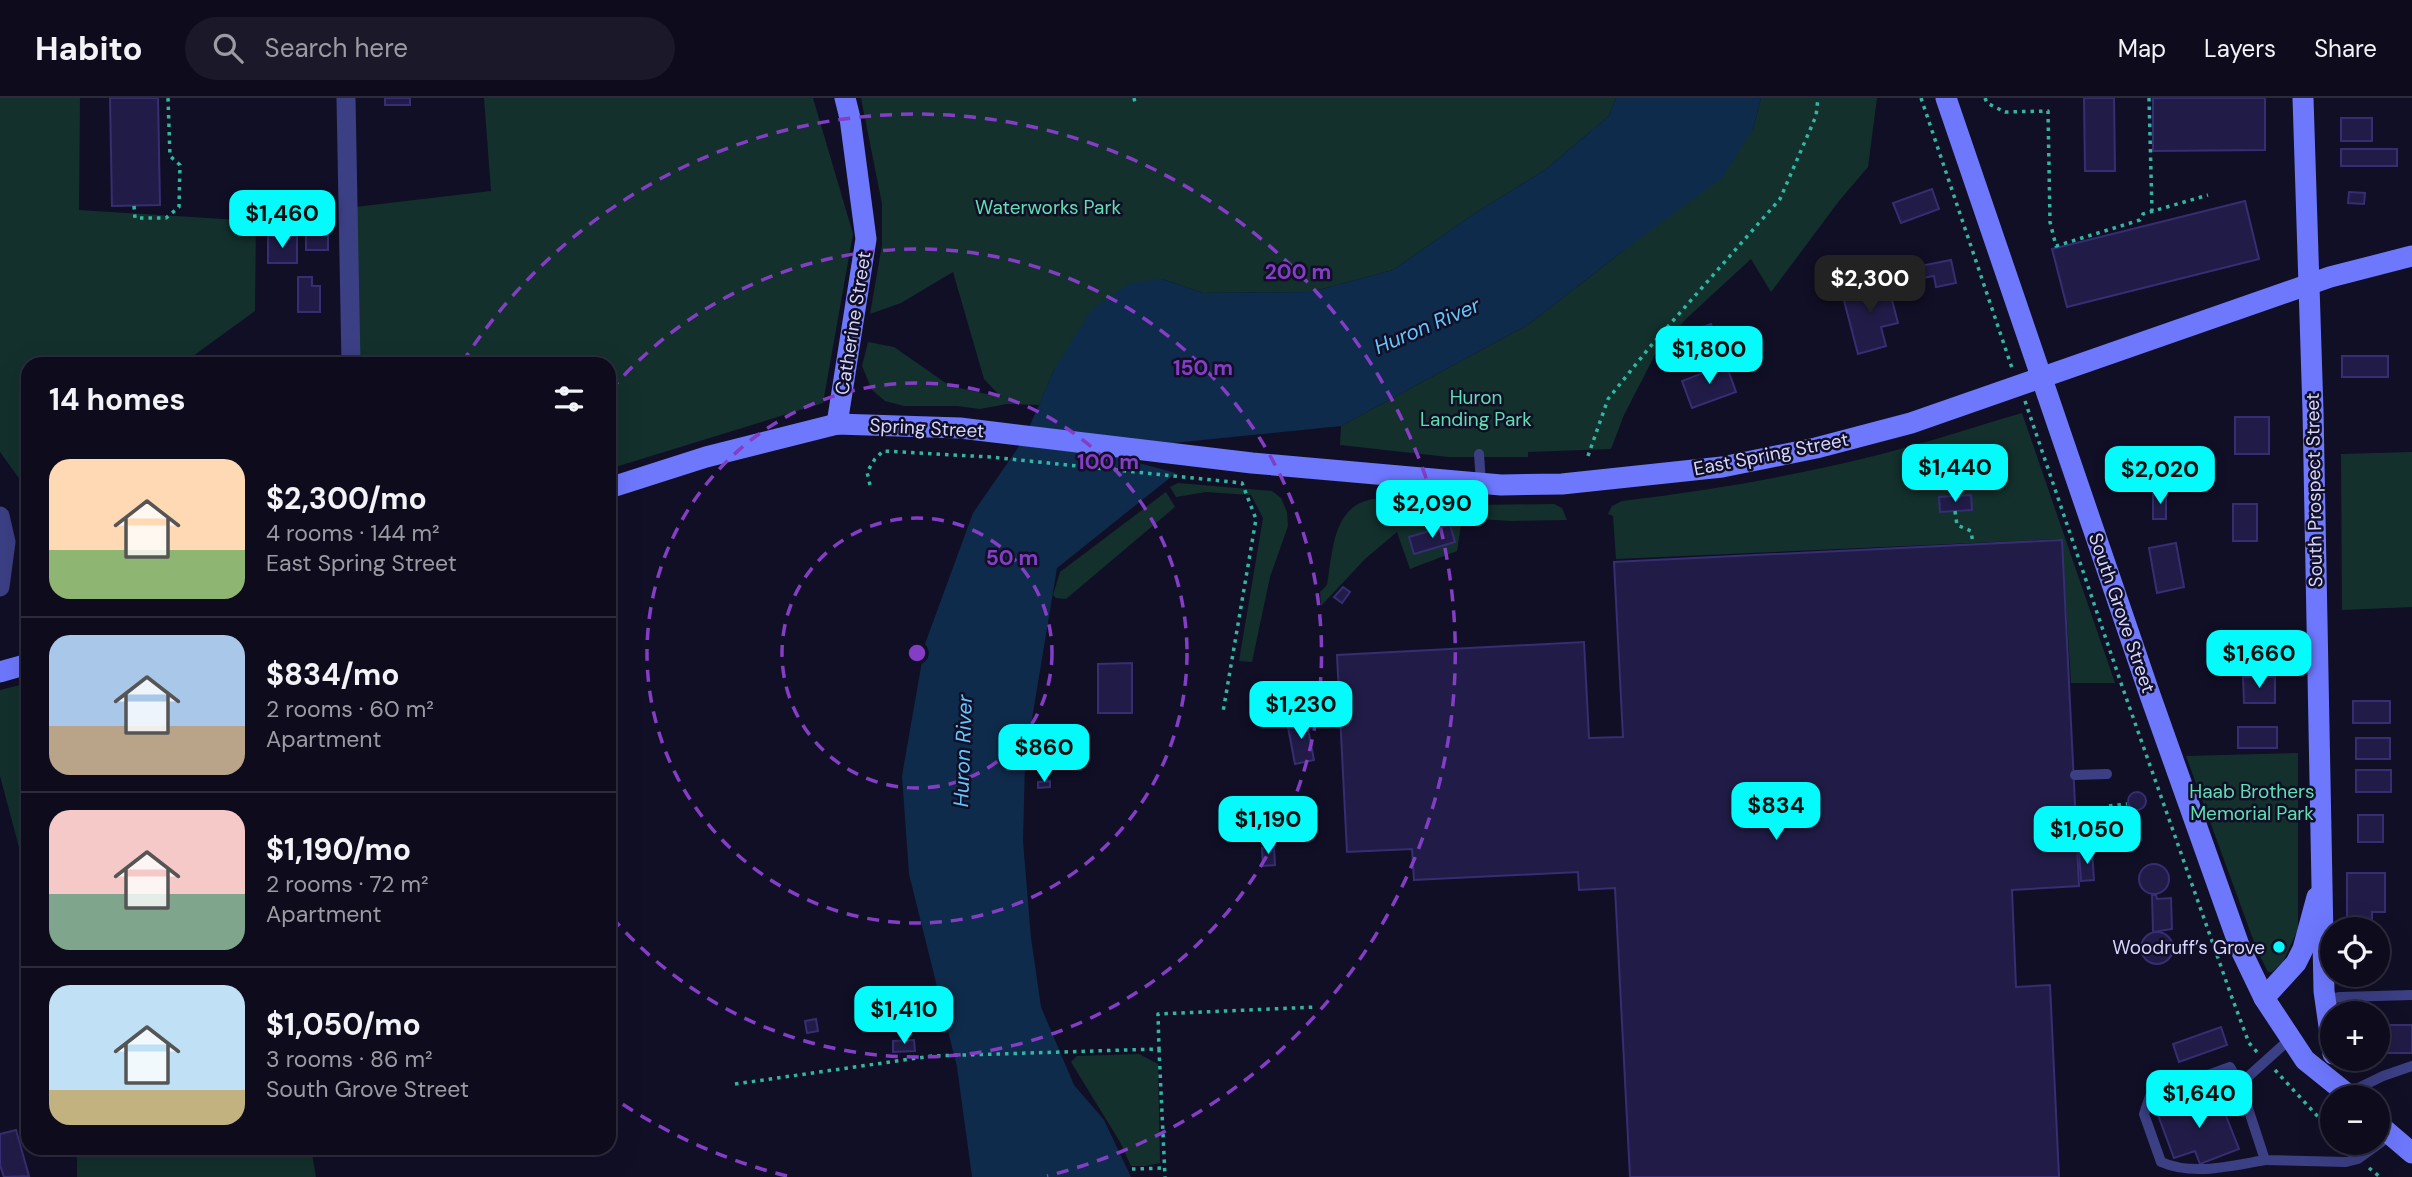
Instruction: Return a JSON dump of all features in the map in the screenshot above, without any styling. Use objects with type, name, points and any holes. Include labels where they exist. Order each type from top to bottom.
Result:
[{"type":"main road","name":"Catherine Street","points":[[837,424],[866,239],[845,98]]},
{"type":"main road","name":"South Grove Street","points":[[1946,98],[2236,936],[2264,998],[2305,1060],[2336,1085]]},
{"type":"main road","name":"South Prospect Street","points":[[2304,98],[2326,1000]]},
{"type":"main road","name":"East Spring Street","points":[[1252,463],[1481,484],[1562,484],[1721,467],[1816,448],[1911,423],[2309,285],[2412,256]]},
{"type":"main road","name":"Spring Street","points":[[616,486],[706,457],[837,424],[960,428],[1252,463]]},
{"type":"main road","points":[[0,672],[21,666]]},
{"type":"main road","name":"South Prospect Street","points":[[2264,998],[2286,976],[2303,949],[2322,882]]},
{"type":"main road","points":[[2390,1133],[2412,1153]]},
{"type":"street","points":[[346,98],[351,357]]},
{"type":"street","points":[[0,516],[6,542],[0,587]]},
{"type":"lane","points":[[1479,454],[1481,484]]},
{"type":"lane","points":[[2076,775],[2107,774]]},
{"type":"lane","points":[[2326,1000],[2340,997],[2412,995]]},
{"type":"lane","points":[[2240,1084],[2291,1038]]},
{"type":"lane","points":[[2367,1085],[2412,1066]]},
{"type":"lane","points":[[2265,1160],[2240,1084],[2230,1067],[2150,1096],[2144,1114],[2161,1162],[2177,1168],[2216,1168],[2265,1160],[2346,1163],[2362,1155]]},
{"type":"path","points":[[134,206],[135,218],[166,218],[179,207],[180,165],[170,156],[168,98]]},
{"type":"path","points":[[1588,456],[1608,399],[1649,348],[1780,199],[1816,116],[1818,98]]},
{"type":"path","points":[[1985,98],[1987,103],[2005,113],[2048,111],[2050,222],[2056,246],[2140,220],[2143,214],[2208,195]]},
{"type":"path","points":[[2149,98],[2152,212]]},
{"type":"path","points":[[870,485],[867,472],[883,451],[990,457],[1242,483],[1256,519],[1223,712]]},
{"type":"path","points":[[1955,511],[1957,526],[1971,531],[1973,544]]},
{"type":"path","points":[[2109,806],[2127,804]]},
{"type":"path","points":[[1165,1177],[1158,1014],[1316,1007]]},
{"type":"path","points":[[735,1084],[932,1056],[1159,1049]]},
{"type":"path","points":[[1132,1169],[1165,1168]]},
{"type":"green space","points":[[0,98],[80,98],[79,210],[256,221],[255,311],[192,357],[21,357],[21,481],[0,452]]},
{"type":"green space","points":[[484,98],[813,98],[853,234],[823,403],[616,467],[616,357],[358,357],[355,207],[491,191]]},
{"type":"green space","name":"Waterworks Park","points":[[861,98],[1616,98],[1609,116],[1545,170],[1474,214],[1393,270],[1311,292],[1203,293],[1162,279],[1054,370],[1039,405],[1007,404],[980,409],[904,406],[885,401],[872,390],[862,366],[868,342],[894,347],[950,386],[1001,397],[984,379],[953,272],[901,303],[870,314],[882,245],[882,204]]},
{"type":"green space","name":"Huron Landing Park","points":[[1761,98],[1877,98],[1868,167],[1771,292],[1751,259],[1688,317],[1658,349],[1624,415],[1611,449],[1528,452],[1528,457],[1448,457],[1340,445],[1341,426],[1529,324],[1623,251],[1753,129]]},
{"type":"green space","points":[[2022,413],[2115,683],[2071,683],[2062,539],[1616,559],[1613,516],[1608,514],[1612,506],[1622,501],[1733,485],[1843,463]]},
{"type":"green space","points":[[2412,452],[2412,607],[2342,610],[2341,454]]},
{"type":"green space","points":[[1178,483],[1272,491],[1281,498],[1287,512],[1288,526],[1270,577],[1252,662],[1239,661],[1263,518],[1251,495],[1206,492],[1176,497],[1170,487]]},
{"type":"green space","points":[[1166,492],[1175,507],[1066,599],[1053,595],[1060,572]]},
{"type":"green space","points":[[1373,499],[1476,505],[1554,504],[1562,508],[1567,520],[1462,518],[1457,551],[1410,569],[1397,532],[1365,559],[1321,606],[1320,592],[1327,585],[1333,545],[1342,521],[1359,503]]},
{"type":"green space","points":[[21,685],[21,855],[0,776],[0,690]]},
{"type":"green space","name":"Haab Brothers Memorial Park","points":[[2298,753],[2298,929],[2283,962],[2272,972],[2268,972],[2257,950],[2186,756]]},
{"type":"green space","points":[[1139,1054],[1158,1064],[1160,1163],[1131,1166],[1120,1142],[1071,1062],[1077,1056]]},
{"type":"green space","points":[[77,1155],[312,1155],[316,1177],[77,1177]]},
{"type":"water","name":"Huron River","points":[[1616,98],[1761,98],[1753,129],[1722,178],[1529,324],[1341,426],[1094,451],[1176,473],[1057,568],[1025,761],[1023,841],[1031,938],[1041,1007],[1074,1085],[1104,1120],[1131,1177],[972,1177],[957,1067],[909,874],[902,776],[925,644],[973,513],[1024,439],[1054,370],[1092,309],[1131,283],[1162,279],[1203,293],[1311,292],[1393,270],[1474,214],[1545,170],[1609,116]]},
{"type":"building","points":[[110,98],[158,98],[160,205],[112,206]]},
{"type":"building","points":[[385,98],[410,98],[410,105],[385,105]]},
{"type":"building","points":[[2084,98],[2114,98],[2115,171],[2085,171]]},
{"type":"building","points":[[2153,98],[2265,98],[2265,150],[2153,151]]},
{"type":"building","points":[[2341,118],[2372,118],[2372,141],[2341,141]]},
{"type":"building","points":[[2341,149],[2397,149],[2397,166],[2341,166]]},
{"type":"building","points":[[1932,189],[1939,209],[1901,223],[1893,203]]},
{"type":"building","points":[[2349,192],[2365,193],[2364,204],[2348,203]]},
{"type":"building","points":[[2245,201],[2259,259],[2067,307],[2052,249]]},
{"type":"building","points":[[306,230],[328,230],[328,250],[306,250]]},
{"type":"building","points":[[268,236],[297,236],[297,263],[268,263]]},
{"type":"building","points":[[1951,260],[1956,283],[1936,287],[1934,276],[1922,278],[1920,266]]},
{"type":"building","points":[[298,277],[312,277],[312,286],[320,286],[320,312],[298,312]]},
{"type":"building","points":[[1887,281],[1898,323],[1881,327],[1886,346],[1858,354],[1842,293]]},
{"type":"building","points":[[1711,324],[1720,350],[1695,358],[1686,333]]},
{"type":"building","points":[[2342,356],[2388,356],[2388,377],[2342,377]]},
{"type":"building","points":[[1726,364],[1736,392],[1692,408],[1682,381]]},
{"type":"building","points":[[2235,417],[2269,417],[2269,454],[2235,454]]},
{"type":"building","points":[[2153,493],[2166,493],[2166,519],[2153,519]]},
{"type":"building","points":[[1971,495],[1972,510],[1940,512],[1939,497]]},
{"type":"building","points":[[2233,504],[2257,504],[2257,541],[2233,541]]},
{"type":"building","points":[[1450,525],[1455,542],[1414,554],[1409,537]]},
{"type":"building","points":[[2062,540],[2079,886],[2012,890],[2016,987],[2050,985],[2059,1177],[1630,1177],[1615,888],[1579,890],[1578,872],[1414,880],[1412,849],[1347,852],[1337,655],[1584,642],[1589,738],[1623,737],[1614,562]]},
{"type":"building","points":[[2176,543],[2184,587],[2157,593],[2149,548]]},
{"type":"building","points":[[1343,587],[1350,592],[1342,603],[1334,597]]},
{"type":"building","points":[[1132,663],[1132,713],[1098,713],[1098,664]]},
{"type":"building","points":[[2243,677],[2275,677],[2275,703],[2244,703]]},
{"type":"building","points":[[2353,701],[2390,701],[2390,723],[2353,723]]},
{"type":"building","points":[[1306,718],[1314,760],[1295,764],[1287,722]]},
{"type":"building","points":[[2238,727],[2277,727],[2277,748],[2238,748]]},
{"type":"building","points":[[2356,738],[2390,738],[2390,759],[2356,759]]},
{"type":"building","points":[[2356,770],[2391,770],[2391,792],[2356,792]]},
{"type":"building","points":[[1050,781],[1050,787],[1038,788],[1038,782]]},
{"type":"building","points":[[2133,792],[2141,792],[2146,801],[2144,808],[2133,810],[2128,805],[2128,797]]},
{"type":"building","points":[[2358,815],[2383,815],[2383,842],[2358,842]]},
{"type":"building","points":[[1274,847],[1275,865],[1263,866],[1262,848]]},
{"type":"building","points":[[2092,850],[2094,880],[2081,881],[2079,851]]},
{"type":"building","points":[[2154,864],[2165,868],[2169,879],[2165,890],[2154,894],[2143,890],[2139,879],[2143,868]]},
{"type":"building","points":[[2347,873],[2385,873],[2385,912],[2372,912],[2372,917],[2347,917]]},
{"type":"building","points":[[2152,895],[2156,895],[2157,899],[2171,898],[2172,929],[2153,932]]},
{"type":"building","points":[[2157,932],[2168,937],[2173,948],[2168,959],[2157,964],[2146,959],[2141,948],[2146,937]]},
{"type":"building","points":[[816,1019],[818,1031],[807,1033],[805,1021]]},
{"type":"building","points":[[2390,1025],[2412,1025],[2412,1053],[2390,1053]]},
{"type":"building","points":[[2221,1027],[2227,1045],[2179,1062],[2173,1044]]},
{"type":"building","points":[[914,1040],[915,1051],[893,1052],[893,1041]]},
{"type":"building","points":[[2217,1093],[2239,1149],[2200,1164],[2195,1151],[2174,1158],[2158,1115]]},
{"type":"building","points":[[16,1130],[29,1176],[4,1177],[0,1165],[0,1134]]},
{"type":"place","name":"Woodruff’s Grove","points":[[2279,947]]}]
